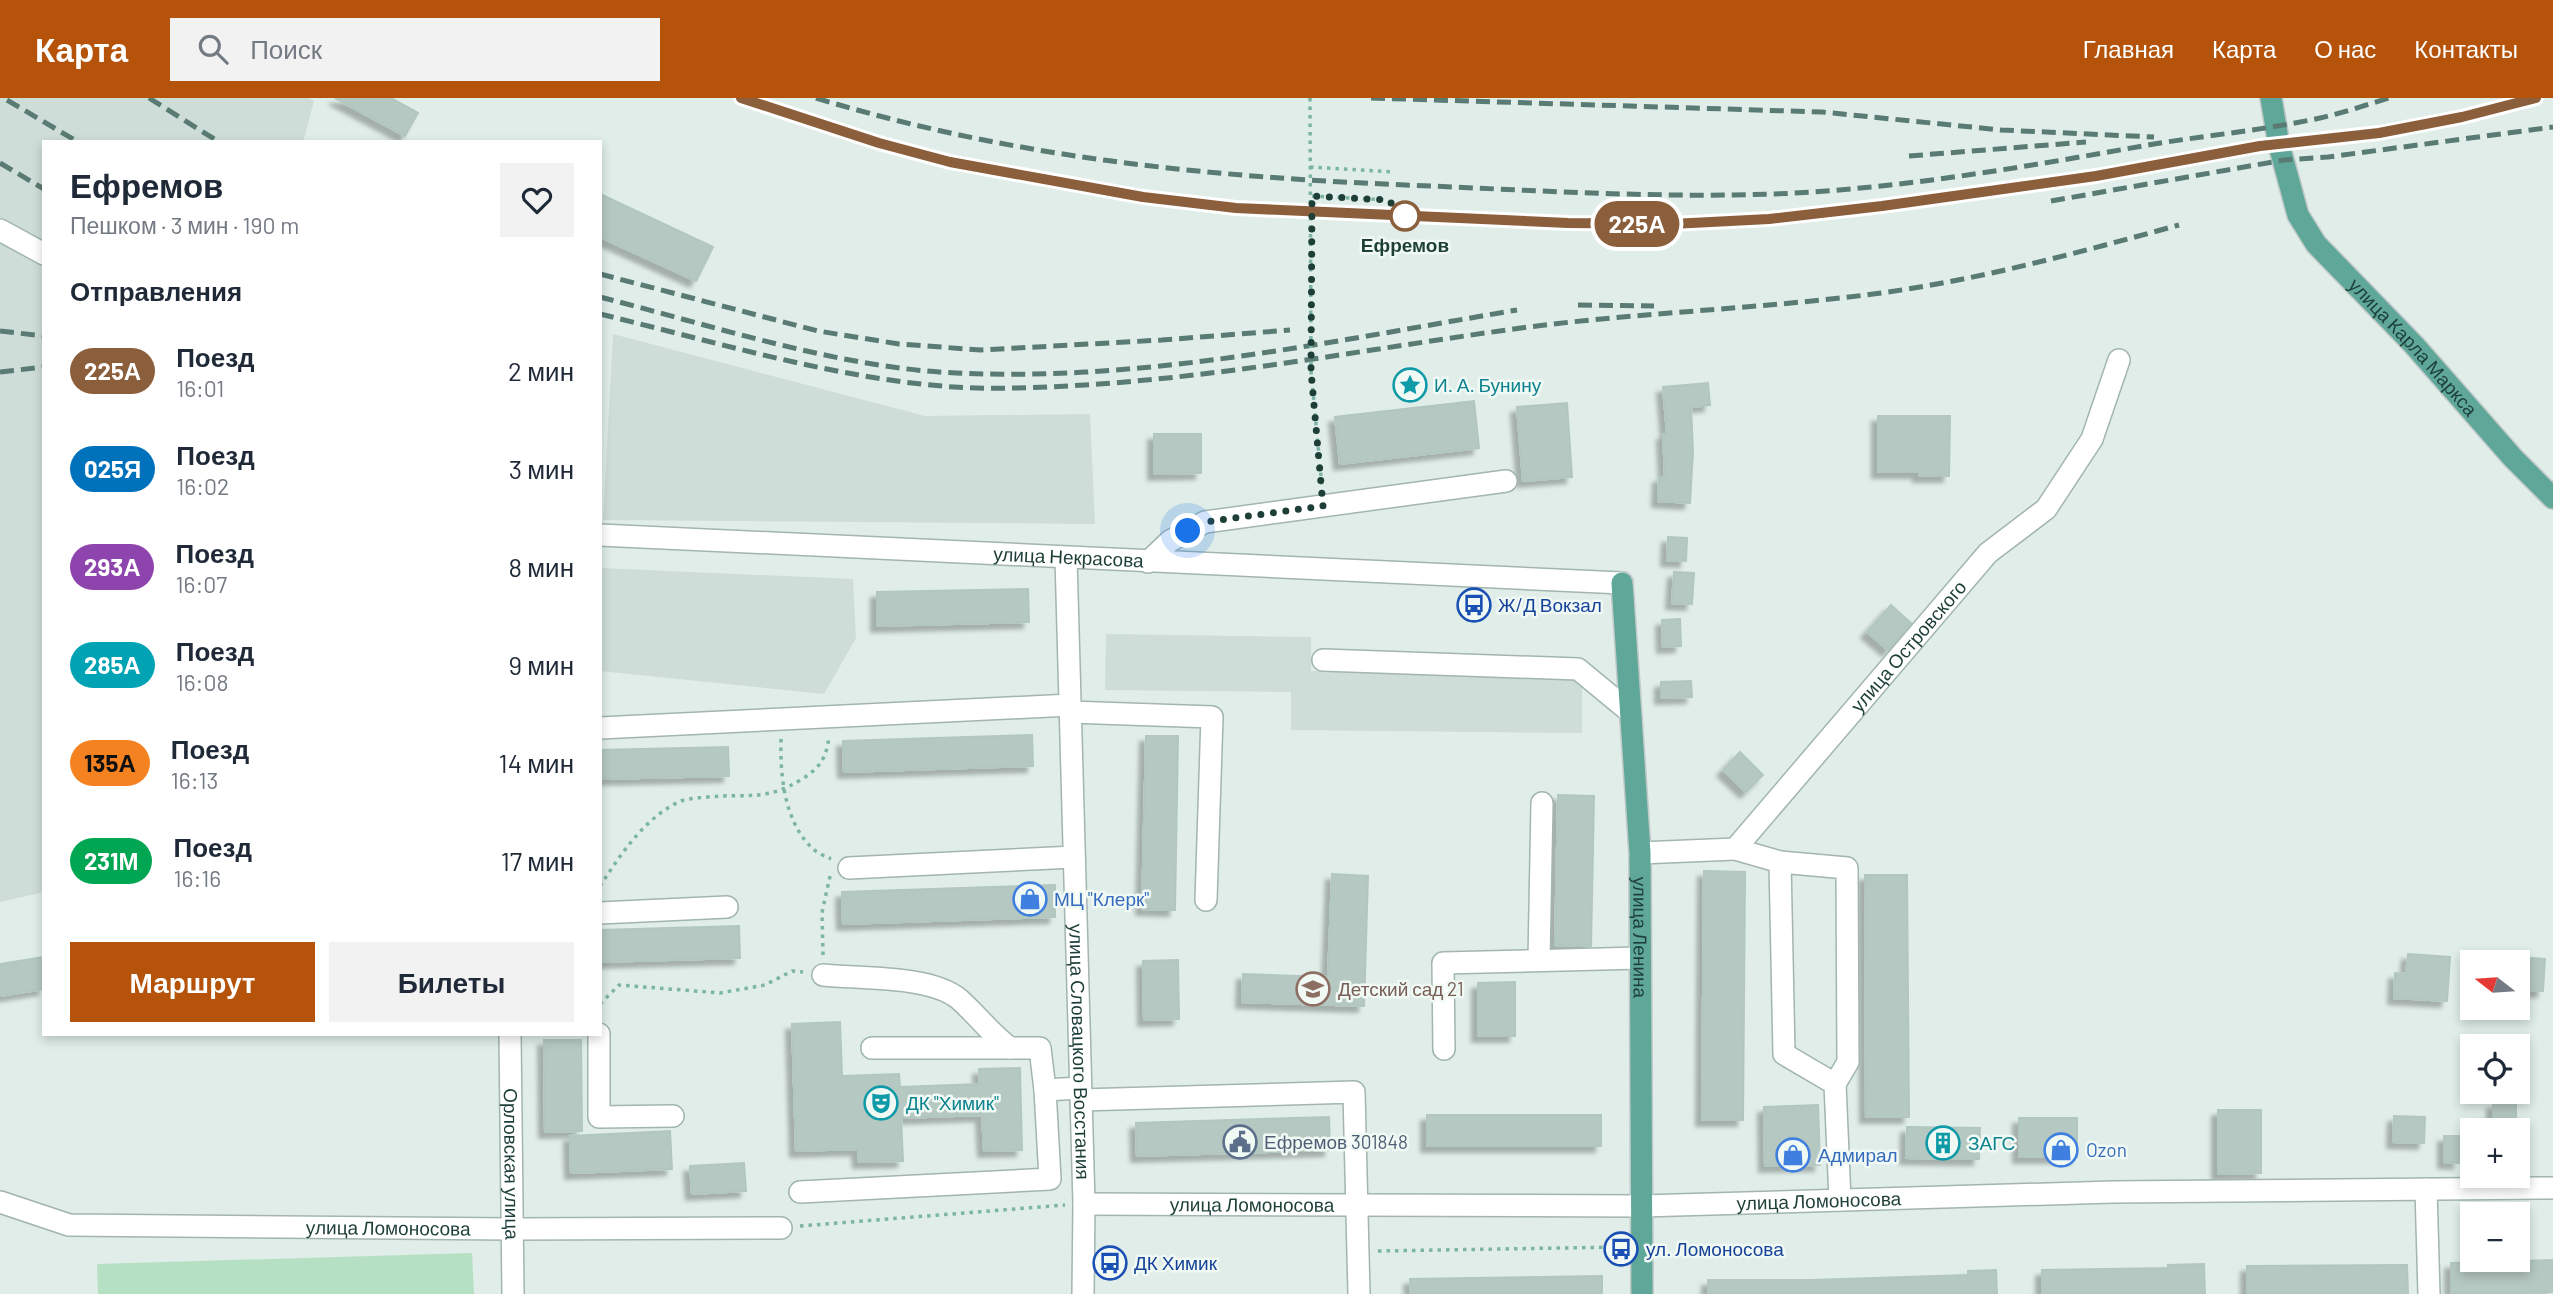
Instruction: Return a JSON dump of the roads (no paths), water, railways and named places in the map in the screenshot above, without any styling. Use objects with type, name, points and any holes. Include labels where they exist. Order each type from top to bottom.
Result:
[{"type":"main road","name":"улица Карла Маркса","points":[[2271,98],[2289,186],[2298,215],[2316,244],[2414,345],[2513,458],[2553,498]]},
{"type":"main road","name":"улица Ленина","points":[[1622,583],[1640,853],[1642,1294]]},
{"type":"street","points":[[0,230],[42,253]]},
{"type":"street","name":"улица Островского","points":[[1735,849],[1988,553],[2046,509],[2092,439],[2119,360]]},
{"type":"street","points":[[1148,562],[1170,541],[1205,522],[1506,481]]},
{"type":"street","name":"улица Некрасова","points":[[602,535],[1622,583]]},
{"type":"street","name":"улица Словацкого Восстания","points":[[1066,558],[1084,1204],[1083,1294]]},
{"type":"street","points":[[1323,660],[1578,669],[1630,712]]},
{"type":"street","points":[[602,728],[1070,708],[1212,717],[1206,900]]},
{"type":"street","points":[[1539,960],[1542,803]]},
{"type":"street","points":[[1640,853],[1735,849],[1780,862],[1847,868],[1848,1062],[1835,1084],[1840,1200]]},
{"type":"street","points":[[849,868],[1074,857]]},
{"type":"street","points":[[1780,862],[1784,1054],[1835,1084]]},
{"type":"street","points":[[602,913],[727,907]]},
{"type":"street","points":[[1444,1049],[1443,963],[1640,958]]},
{"type":"street","points":[[823,975],[894,979],[933,987],[957,998],[996,1038],[1010,1048]]},
{"type":"street","name":"Орловская улица","points":[[510,1036],[513,1294]]},
{"type":"street","points":[[599,1036],[599,1117],[673,1116]]},
{"type":"street","points":[[800,1192],[1050,1179],[1040,1048],[872,1048]]},
{"type":"street","points":[[1045,1090],[1081,1094],[1354,1092],[1359,1294]]},
{"type":"street","name":"улица Ломоносова","points":[[1084,1204],[1642,1206],[2113,1192],[2553,1188]]},
{"type":"street","points":[[2426,1189],[2429,1294]]},
{"type":"street","name":"улица Ломоносова","points":[[0,1202],[69,1225],[513,1229],[781,1228]]},
{"type":"railway","points":[[149,98],[216,140]]},
{"type":"railway","points":[[741,98],[879,143],[950,162],[1143,197],[1236,208],[1568,223],[1672,224],[1769,219],[2096,176],[2260,147],[2379,133],[2462,117],[2536,98]]},
{"type":"railway","points":[[816,98],[968,137],[1044,151],[1197,171],[1352,182],[1688,195],[1822,191],[1965,175],[2299,122],[2389,98]]},
{"type":"railway","points":[[1371,98],[1822,112],[2001,130],[2154,137]]},
{"type":"railway","points":[[7,100],[75,140]]},
{"type":"railway","points":[[2051,201],[2284,160],[2328,157],[2553,127]]},
{"type":"railway","points":[[1909,156],[2086,142]]},
{"type":"railway","points":[[0,163],[42,188]]},
{"type":"railway","points":[[602,314],[776,358],[910,383],[954,387],[1063,386],[1205,374],[1566,323],[1881,293],[1994,272],[2179,225]]},
{"type":"railway","points":[[602,275],[818,331],[899,344],[981,350],[1290,330]]},
{"type":"railway","points":[[602,298],[777,344],[867,363],[956,373],[1027,374],[1168,365],[1238,356],[1517,310]]},
{"type":"railway","points":[[1578,305],[1654,306]]},
{"type":"railway","points":[[0,331],[42,336]]},
{"type":"railway","points":[[0,372],[42,367]]},
{"type":"train","name":"225А","points":[[741,98],[879,143],[950,162],[1015,176],[1143,197],[1236,208],[1568,223],[1672,224],[1769,219],[2096,176],[2260,146],[2379,133],[2462,117],[2536,98]]},
{"type":"place","name":"Ефремов","points":[[1405,216]]},
{"type":"place","name":"И. А. Бунину","points":[[1410,385]]},
{"type":"place","name":"Ж/Д Вокзал","points":[[1474,605]]},
{"type":"place","name":"МЦ \"Клерк\"","points":[[1030,899]]},
{"type":"place","name":"Детский сад 21","points":[[1313,989]]},
{"type":"place","name":"ДК \"Химик\"","points":[[881,1103]]},
{"type":"place","name":"Ефремов 301848","points":[[1240,1142]]},
{"type":"place","name":"ЗАГС","points":[[1943,1143]]},
{"type":"place","name":"Ozon","points":[[2061,1150]]},
{"type":"place","name":"Адмирал","points":[[1793,1155]]},
{"type":"place","name":"ул. Ломоносова","points":[[1621,1249]]},
{"type":"place","name":"ДК Химик","points":[[1110,1263]]}]
